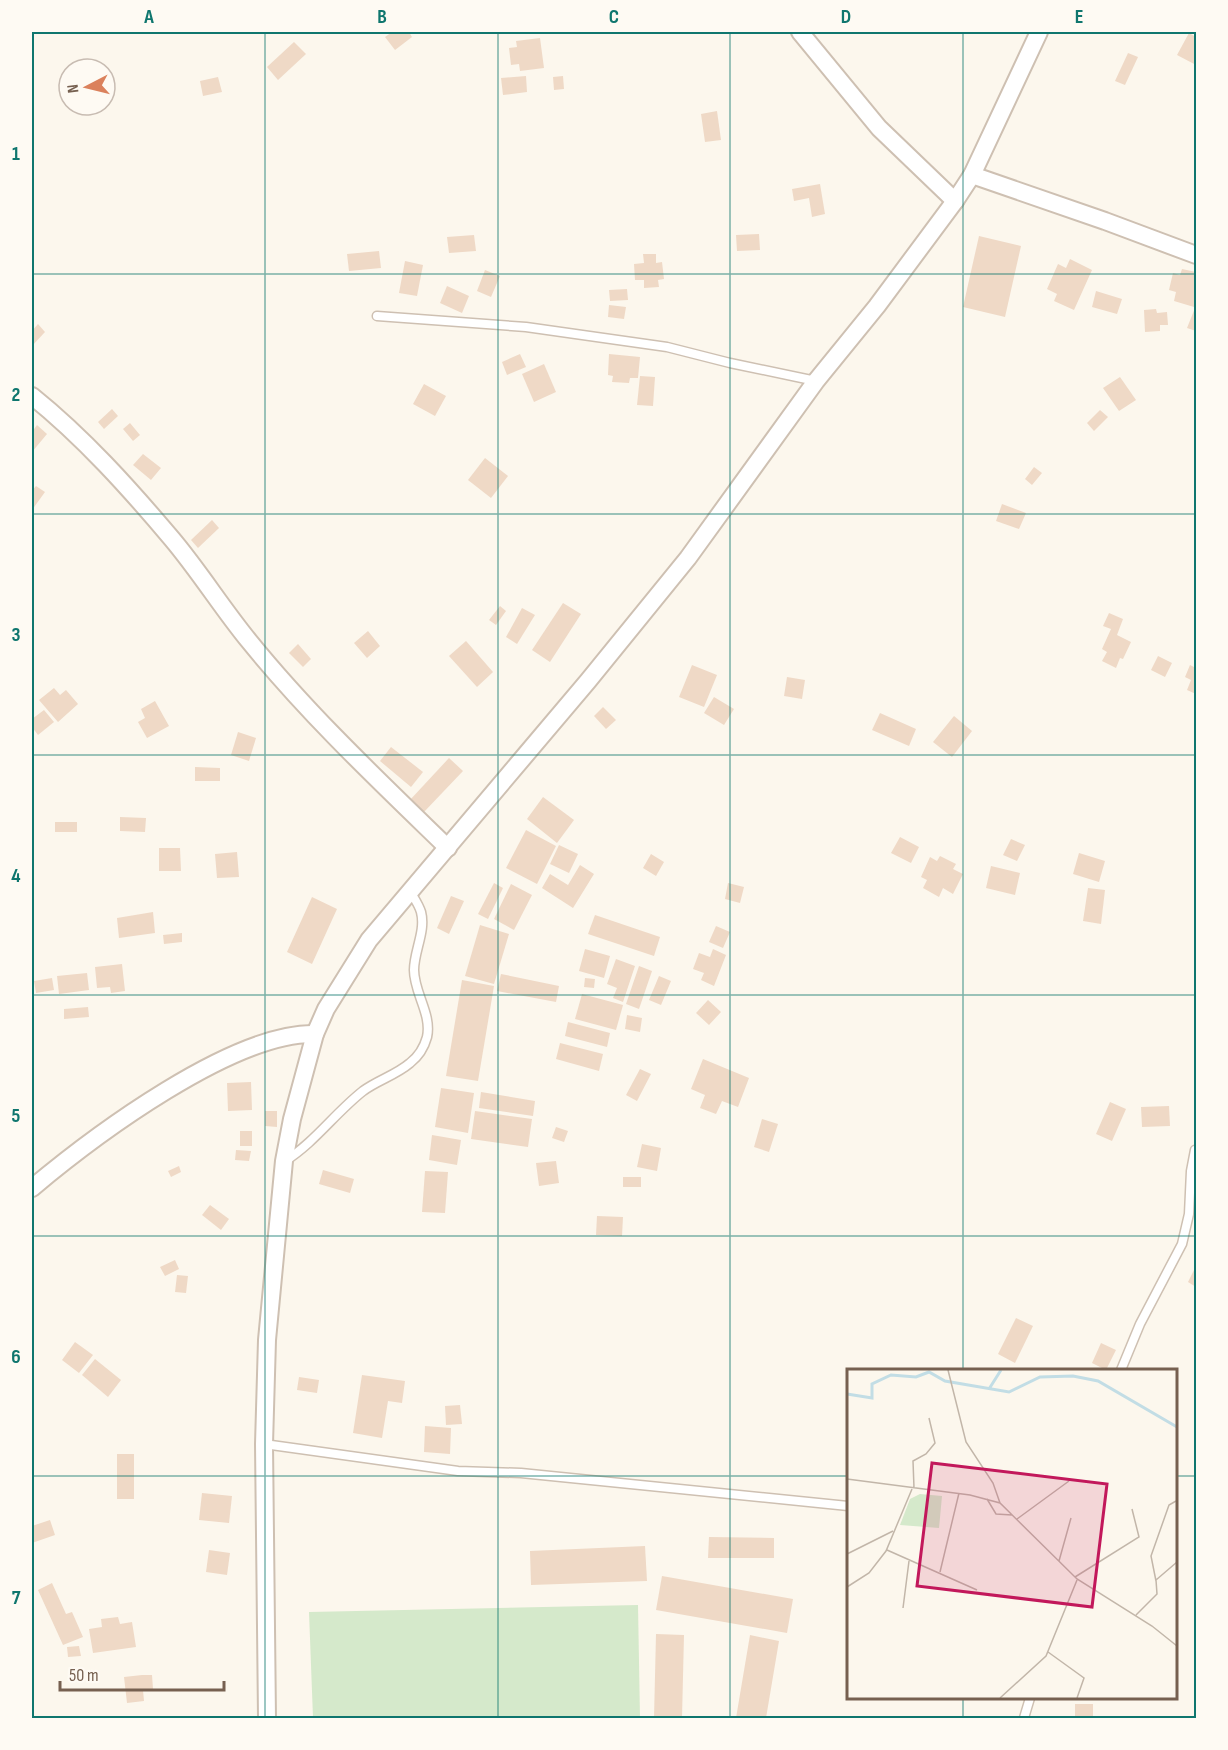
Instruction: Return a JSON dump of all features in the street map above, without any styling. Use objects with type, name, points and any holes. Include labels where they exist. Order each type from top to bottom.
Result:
[{"type":"street","points":[[800,32],[879,128],[955,201]]},
{"type":"street","points":[[267,1719],[264,1444],[267,1340],[284,1161],[292,1119],[315,1034],[331,1000],[369,940],[588,681],[688,558],[816,381],[877,306],[955,201],[972,176],[1038,32]]},
{"type":"street","points":[[972,176],[1105,220],[1197,255]]},
{"type":"street","points":[[32,396],[64,422],[172,540],[248,641],[292,690],[387,789],[448,848]]},
{"type":"street","points":[[32,1188],[123,1119],[200,1072],[252,1048],[287,1037],[315,1034]]},
{"type":"lane","points":[[377,316],[526,327],[667,347],[816,381]]},
{"type":"lane","points":[[284,1161],[302,1150],[363,1092],[409,1064],[421,1053],[427,1035],[427,1017],[414,974],[414,955],[422,927],[421,913],[411,891]]},
{"type":"lane","points":[[1122,1369],[1140,1324],[1182,1244],[1190,1214],[1191,1171],[1195,1150]]},
{"type":"lane","points":[[264,1444],[458,1471],[521,1473],[847,1506]]},
{"type":"lane","points":[[1024,1719],[1030,1699]]},
{"type":"green space","points":[[638,1605],[640,1718],[313,1718],[309,1612]]},
{"type":"building","points":[[392,32],[409,32],[412,37],[395,50],[385,37]]},
{"type":"building","points":[[1189,33],[1196,37],[1196,65],[1177,55]]},
{"type":"building","points":[[540,38],[544,68],[520,71],[519,64],[511,65],[509,48],[517,47],[516,41]]},
{"type":"building","points":[[294,42],[306,54],[278,80],[267,67]]},
{"type":"building","points":[[1128,53],[1138,57],[1125,85],[1115,81]]},
{"type":"building","points":[[526,76],[527,92],[503,95],[501,78]]},
{"type":"building","points":[[563,76],[564,89],[554,90],[553,77]]},
{"type":"building","points":[[218,77],[222,92],[203,96],[200,81]]},
{"type":"building","points":[[717,111],[721,140],[705,142],[701,114]]},
{"type":"building","points":[[820,184],[825,214],[812,217],[809,198],[794,201],[792,189]]},
{"type":"building","points":[[759,234],[760,250],[737,251],[736,235]]},
{"type":"building","points":[[474,235],[476,251],[449,253],[447,237]]},
{"type":"building","points":[[979,236],[1021,246],[1005,317],[963,307]]},
{"type":"building","points":[[379,251],[381,268],[349,271],[347,254]]},
{"type":"building","points":[[643,254],[656,254],[656,263],[662,262],[664,279],[658,280],[659,287],[644,288],[644,280],[635,280],[634,264],[644,263]]},
{"type":"building","points":[[1070,259],[1092,270],[1074,310],[1054,301],[1057,294],[1047,289],[1058,264],[1066,268]]},
{"type":"building","points":[[405,261],[423,265],[417,296],[399,293]]},
{"type":"building","points":[[1182,269],[1196,272],[1194,307],[1174,301],[1176,292],[1169,290],[1173,273],[1180,275]]},
{"type":"building","points":[[485,270],[500,276],[491,297],[477,291]]},
{"type":"building","points":[[447,286],[469,296],[462,313],[440,303]]},
{"type":"building","points":[[627,289],[628,300],[610,301],[609,290]]},
{"type":"building","points":[[1096,291],[1122,299],[1117,314],[1092,307]]},
{"type":"building","points":[[609,305],[626,307],[624,319],[608,317]]},
{"type":"building","points":[[1156,309],[1157,313],[1167,312],[1168,325],[1160,325],[1160,331],[1145,332],[1144,310]]},
{"type":"building","points":[[1196,309],[1196,331],[1187,328]]},
{"type":"building","points":[[38,324],[45,332],[32,346],[32,331]]},
{"type":"building","points":[[520,354],[526,367],[507,375],[502,362]]},
{"type":"building","points":[[609,354],[640,357],[638,378],[630,378],[629,383],[612,382],[613,376],[608,375]]},
{"type":"building","points":[[544,364],[556,392],[534,402],[522,374]]},
{"type":"building","points":[[640,376],[655,377],[653,406],[637,405]]},
{"type":"building","points":[[1120,377],[1136,400],[1119,411],[1103,388]]},
{"type":"building","points":[[424,384],[446,396],[435,416],[413,404]]},
{"type":"building","points":[[112,409],[118,416],[104,429],[98,422]]},
{"type":"building","points":[[1100,410],[1108,417],[1094,431],[1087,423]]},
{"type":"building","points":[[130,423],[140,435],[133,441],[123,429]]},
{"type":"building","points":[[37,425],[47,434],[32,452],[32,432]]},
{"type":"building","points":[[143,454],[161,468],[151,480],[133,465]]},
{"type":"building","points":[[485,458],[508,476],[491,498],[468,480]]},
{"type":"building","points":[[1034,467],[1042,473],[1032,485],[1025,479]]},
{"type":"building","points":[[36,486],[45,492],[32,510],[32,491]]},
{"type":"building","points":[[1002,504],[1026,513],[1019,529],[996,521]]},
{"type":"building","points":[[212,520],[219,528],[198,548],[191,540]]},
{"type":"building","points":[[563,603],[581,614],[550,662],[532,650]]},
{"type":"building","points":[[500,606],[506,611],[496,625],[489,620]]},
{"type":"building","points":[[522,608],[535,615],[517,644],[506,637]]},
{"type":"building","points":[[1109,613],[1123,619],[1117,635],[1131,642],[1116,668],[1102,661],[1107,652],[1102,649],[1111,629],[1103,626]]},
{"type":"building","points":[[368,631],[380,646],[367,658],[354,643]]},
{"type":"building","points":[[466,641],[493,672],[477,687],[449,656]]},
{"type":"building","points":[[298,644],[311,659],[303,667],[289,653]]},
{"type":"building","points":[[1158,656],[1172,663],[1165,677],[1151,670]]},
{"type":"building","points":[[692,665],[717,675],[704,707],[679,697]]},
{"type":"building","points":[[1190,665],[1196,668],[1196,694],[1187,690],[1191,680],[1185,677]]},
{"type":"building","points":[[787,677],[805,680],[802,699],[784,696]]},
{"type":"building","points":[[54,688],[60,695],[66,690],[78,704],[58,722],[39,700]]},
{"type":"building","points":[[714,697],[734,709],[724,725],[704,713]]},
{"type":"building","points":[[155,701],[169,726],[147,738],[138,722],[145,718],[141,709]]},
{"type":"building","points":[[603,707],[616,720],[606,729],[594,716]]},
{"type":"building","points":[[44,710],[54,722],[38,735],[32,727],[32,719]]},
{"type":"building","points":[[880,713],[916,729],[909,746],[872,730]]},
{"type":"building","points":[[954,716],[972,731],[952,757],[933,742]]},
{"type":"building","points":[[238,732],[256,738],[249,761],[231,755]]},
{"type":"building","points":[[391,747],[423,772],[411,787],[380,761]]},
{"type":"building","points":[[449,758],[463,771],[423,813],[410,800]]},
{"type":"building","points":[[195,767],[220,768],[220,781],[195,781]]},
{"type":"building","points":[[543,797],[574,820],[557,843],[527,819]]},
{"type":"building","points":[[120,817],[146,818],[145,832],[120,831]]},
{"type":"building","points":[[55,822],[77,822],[77,832],[55,832]]},
{"type":"building","points":[[526,830],[556,846],[537,884],[506,868]]},
{"type":"building","points":[[900,837],[919,847],[911,863],[891,853]]},
{"type":"building","points":[[1011,839],[1025,845],[1017,861],[1003,855]]},
{"type":"building","points":[[559,845],[578,854],[569,873],[550,864]]},
{"type":"building","points":[[159,848],[180,848],[181,871],[159,871]]},
{"type":"building","points":[[237,852],[239,877],[217,878],[215,854]]},
{"type":"building","points":[[1079,853],[1105,861],[1099,882],[1073,874]]},
{"type":"building","points":[[651,854],[664,862],[656,876],[643,868]]},
{"type":"building","points":[[940,856],[956,864],[953,869],[963,874],[953,894],[943,888],[939,897],[923,888],[927,880],[921,877],[930,857],[937,861]]},
{"type":"building","points":[[580,865],[594,874],[573,908],[542,888],[550,874],[568,885]]},
{"type":"building","points":[[991,866],[1020,873],[1015,895],[986,888]]},
{"type":"building","points":[[494,883],[503,888],[488,919],[478,914]]},
{"type":"building","points":[[728,883],[744,887],[740,903],[725,899]]},
{"type":"building","points":[[511,884],[532,895],[514,930],[494,919]]},
{"type":"building","points":[[1088,888],[1105,890],[1101,924],[1083,921]]},
{"type":"building","points":[[451,896],[464,901],[449,934],[437,928]]},
{"type":"building","points":[[312,897],[337,909],[312,964],[287,952]]},
{"type":"building","points":[[153,912],[155,933],[119,938],[117,918]]},
{"type":"building","points":[[595,915],[660,937],[654,956],[588,934]]},
{"type":"building","points":[[480,925],[509,934],[494,984],[465,976]]},
{"type":"building","points":[[716,926],[730,932],[723,948],[709,942]]},
{"type":"building","points":[[182,933],[182,942],[164,944],[163,935]]},
{"type":"building","points":[[585,949],[610,956],[604,978],[579,971]]},
{"type":"building","points":[[713,949],[726,955],[714,986],[701,980],[704,973],[693,969],[699,953],[710,957]]},
{"type":"building","points":[[616,959],[635,966],[623,1002],[613,998],[617,988],[607,984]]},
{"type":"building","points":[[122,964],[125,991],[111,993],[110,987],[97,988],[95,967]]},
{"type":"building","points":[[639,966],[652,971],[639,1009],[626,1004]]},
{"type":"building","points":[[87,973],[89,990],[59,994],[57,976]]},
{"type":"building","points":[[501,974],[559,986],[556,1002],[497,991]]},
{"type":"building","points":[[659,976],[671,981],[661,1005],[649,1000]]},
{"type":"building","points":[[52,978],[54,990],[36,993],[34,981]]},
{"type":"building","points":[[585,978],[595,979],[594,988],[584,987]]},
{"type":"building","points":[[462,980],[494,986],[478,1081],[446,1076]]},
{"type":"building","points":[[582,994],[623,1005],[616,1030],[575,1019]]},
{"type":"building","points":[[708,1000],[721,1012],[709,1025],[696,1013]]},
{"type":"building","points":[[88,1007],[89,1017],[64,1019],[64,1009]]},
{"type":"building","points":[[627,1015],[642,1018],[640,1032],[625,1029]]},
{"type":"building","points":[[568,1022],[610,1033],[607,1047],[565,1036]]},
{"type":"building","points":[[560,1043],[603,1054],[599,1071],[556,1059]]},
{"type":"building","points":[[703,1059],[749,1078],[738,1107],[722,1101],[716,1114],[700,1108],[705,1095],[691,1089]]},
{"type":"building","points":[[640,1069],[651,1074],[637,1101],[626,1095]]},
{"type":"building","points":[[251,1082],[252,1110],[228,1111],[227,1083]]},
{"type":"building","points":[[441,1088],[474,1093],[468,1133],[435,1127]]},
{"type":"building","points":[[481,1092],[535,1101],[533,1116],[479,1108]]},
{"type":"building","points":[[1110,1102],[1126,1109],[1112,1141],[1096,1134]]},
{"type":"building","points":[[1169,1106],[1170,1126],[1142,1127],[1141,1107]]},
{"type":"building","points":[[265,1111],[277,1111],[277,1127],[265,1126]]},
{"type":"building","points":[[475,1111],[532,1119],[528,1147],[471,1139]]},
{"type":"building","points":[[762,1119],[778,1124],[769,1152],[754,1147]]},
{"type":"building","points":[[556,1127],[568,1131],[564,1142],[552,1138]]},
{"type":"building","points":[[240,1131],[252,1131],[252,1146],[240,1146]]},
{"type":"building","points":[[432,1135],[461,1140],[457,1165],[429,1160]]},
{"type":"building","points":[[642,1144],[661,1148],[657,1171],[637,1167]]},
{"type":"building","points":[[236,1150],[251,1151],[249,1161],[235,1160]]},
{"type":"building","points":[[556,1161],[559,1183],[539,1186],[536,1163]]},
{"type":"building","points":[[179,1166],[181,1172],[171,1177],[168,1171]]},
{"type":"building","points":[[323,1170],[354,1179],[350,1193],[319,1184]]},
{"type":"building","points":[[425,1171],[448,1172],[445,1213],[422,1212]]},
{"type":"building","points":[[623,1177],[641,1177],[641,1187],[623,1187]]},
{"type":"building","points":[[210,1205],[229,1219],[221,1230],[202,1215]]},
{"type":"building","points":[[597,1216],[623,1217],[622,1236],[596,1235]]},
{"type":"building","points":[[175,1260],[179,1269],[165,1276],[160,1267]]},
{"type":"building","points":[[1196,1266],[1196,1287],[1188,1282]]},
{"type":"building","points":[[177,1275],[188,1276],[186,1293],[175,1292]]},
{"type":"building","points":[[1016,1318],[1033,1326],[1015,1363],[998,1354]]},
{"type":"building","points":[[75,1342],[93,1355],[79,1373],[62,1360]]},
{"type":"building","points":[[1101,1343],[1116,1350],[1106,1369],[1092,1363]]},
{"type":"building","points":[[95,1359],[121,1380],[108,1397],[82,1375]]},
{"type":"building","points":[[362,1375],[405,1381],[402,1403],[388,1401],[382,1438],[353,1433]]},
{"type":"building","points":[[299,1377],[319,1380],[317,1393],[297,1390]]},
{"type":"building","points":[[460,1405],[462,1424],[446,1425],[445,1406]]},
{"type":"building","points":[[425,1426],[451,1428],[450,1454],[424,1452]]},
{"type":"building","points":[[117,1454],[134,1454],[134,1499],[117,1499]]},
{"type":"building","points":[[202,1493],[232,1496],[229,1523],[199,1520]]},
{"type":"building","points":[[50,1520],[55,1535],[32,1543],[32,1526]]},
{"type":"building","points":[[709,1537],[774,1538],[774,1558],[708,1558]]},
{"type":"building","points":[[645,1546],[647,1581],[531,1585],[530,1551]]},
{"type":"building","points":[[209,1550],[230,1553],[227,1575],[206,1572]]},
{"type":"building","points":[[662,1576],[793,1599],[787,1633],[656,1610]]},
{"type":"building","points":[[52,1583],[66,1614],[72,1612],[83,1637],[63,1645],[38,1590]]},
{"type":"building","points":[[118,1617],[120,1624],[132,1622],[136,1647],[93,1653],[89,1629],[102,1627],[101,1619]]},
{"type":"building","points":[[656,1634],[684,1635],[682,1718],[654,1718]]},
{"type":"building","points":[[750,1635],[779,1641],[766,1718],[736,1718]]},
{"type":"building","points":[[79,1646],[81,1656],[68,1657],[67,1647]]},
{"type":"building","points":[[152,1675],[153,1689],[143,1690],[144,1701],[127,1703],[124,1677]]},
{"type":"building","points":[[1075,1704],[1093,1704],[1093,1718],[1075,1718]]}]
